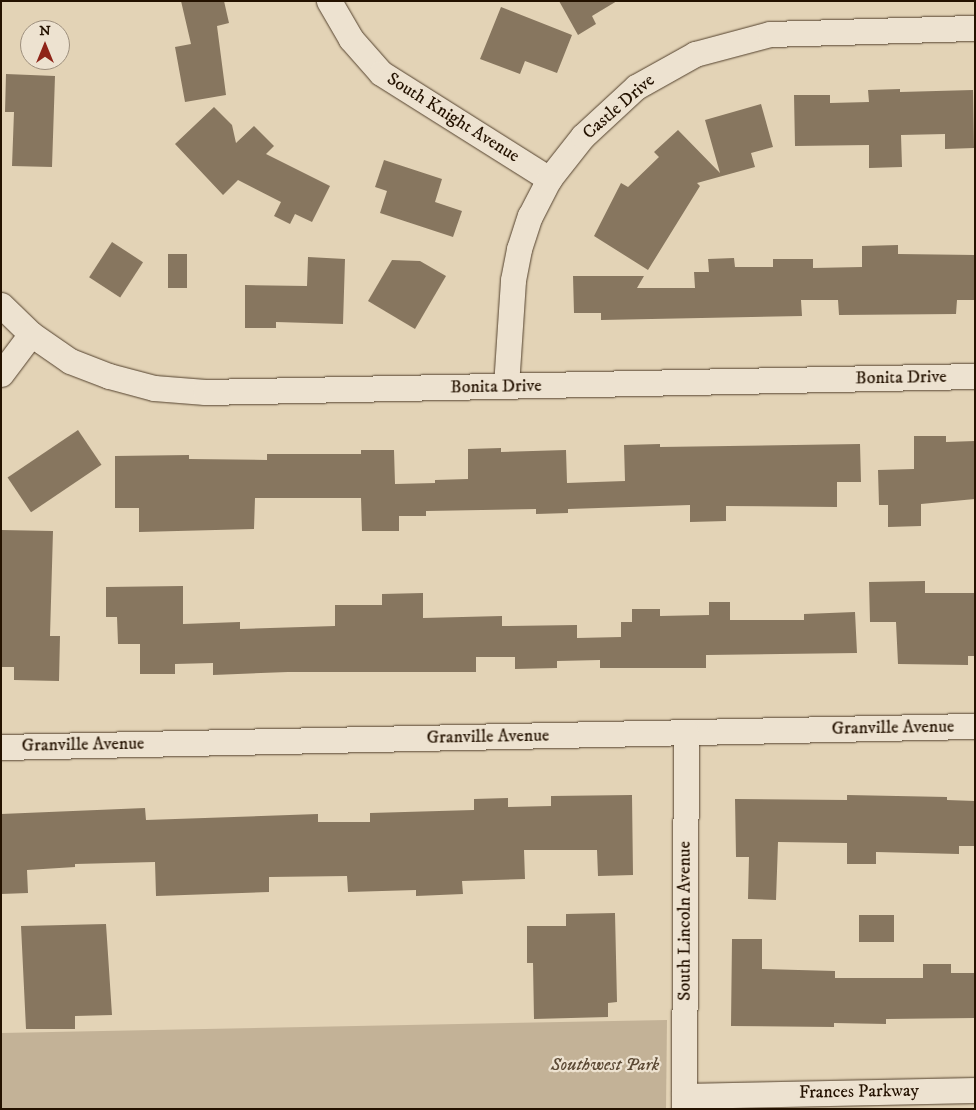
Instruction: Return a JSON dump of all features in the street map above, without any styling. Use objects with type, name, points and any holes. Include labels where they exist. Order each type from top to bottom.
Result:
[{"type":"street","name":"South Knight Avenue","points":[[329,1],[351,39],[381,73],[549,179]]},
{"type":"street","name":"Castle Drive","points":[[506,386],[509,318],[518,249],[530,216],[549,179],[583,136],[636,86],[695,54],[770,34],[975,28]]},
{"type":"street","name":"Bonita Drive","points":[[1,305],[31,334],[70,360],[108,376],[154,388],[214,392],[975,376]]},
{"type":"street","points":[[1,374],[31,334]]},
{"type":"street","name":"Granville Avenue","points":[[1,747],[975,726]]},
{"type":"street","name":"South Lincoln Avenue","points":[[684,1102],[686,732]]},
{"type":"street","name":"Frances Parkway","points":[[684,1102],[975,1090]]},
{"type":"green space","name":"Southwest Park","points":[[667,1020],[666,1109],[1,1109],[1,1033]]},
{"type":"building","points":[[181,1],[224,1],[229,23],[217,26],[226,95],[185,102],[175,47],[191,44]]},
{"type":"building","points":[[559,1],[617,1],[592,16],[596,24],[578,35]]},
{"type":"building","points":[[501,7],[572,35],[557,73],[525,61],[520,74],[480,59]]},
{"type":"building","points":[[6,74],[55,76],[52,167],[12,166],[14,112],[5,112]]},
{"type":"building","points":[[900,89],[900,92],[973,90],[974,148],[945,149],[945,134],[901,135],[902,167],[869,168],[869,145],[795,146],[794,95],[830,95],[830,103],[869,102],[868,90]]},
{"type":"building","points":[[761,104],[773,147],[751,153],[755,167],[697,183],[700,186],[648,270],[594,236],[621,183],[628,187],[659,157],[654,152],[678,130],[720,173],[705,120]]},
{"type":"building","points":[[214,107],[232,125],[236,143],[254,126],[274,146],[266,154],[330,186],[312,222],[295,214],[290,224],[274,216],[281,202],[238,180],[223,195],[175,144]]},
{"type":"building","points":[[384,160],[442,179],[435,202],[462,211],[453,237],[380,213],[387,191],[375,187]]},
{"type":"building","points":[[112,242],[143,262],[120,297],[89,277]]},
{"type":"building","points":[[898,245],[898,254],[975,255],[975,300],[957,300],[956,314],[839,315],[838,300],[801,300],[802,316],[601,320],[601,313],[574,313],[573,276],[644,276],[637,288],[695,288],[694,272],[709,272],[708,259],[734,258],[735,267],[773,267],[773,259],[813,259],[813,268],[862,267],[862,246]]},
{"type":"building","points":[[168,254],[187,254],[187,288],[168,288]]},
{"type":"building","points":[[308,257],[345,259],[343,324],[276,322],[276,328],[245,328],[245,285],[307,286]]},
{"type":"building","points":[[392,260],[420,261],[446,276],[415,329],[368,301]]},
{"type":"building","points":[[78,430],[101,465],[31,512],[8,478]]},
{"type":"building","points":[[914,436],[946,436],[946,442],[975,441],[975,499],[921,504],[921,526],[888,527],[888,505],[879,505],[878,470],[914,469]]},
{"type":"building","points":[[660,444],[660,447],[860,444],[861,482],[837,482],[837,507],[726,506],[726,521],[690,522],[690,505],[568,509],[568,513],[536,514],[536,509],[426,511],[426,516],[399,516],[399,531],[362,531],[361,498],[255,498],[254,529],[139,532],[139,508],[115,508],[115,456],[189,455],[189,459],[267,460],[267,454],[361,454],[361,450],[394,450],[395,484],[435,483],[435,480],[468,479],[468,449],[501,448],[501,452],[566,450],[567,483],[625,481],[624,445]]},
{"type":"building","points":[[1,530],[53,531],[50,636],[60,636],[59,681],[14,680],[14,667],[1,667]]},
{"type":"building","points":[[925,581],[925,593],[975,593],[975,656],[968,656],[968,665],[898,664],[896,622],[870,622],[869,582]]},
{"type":"building","points":[[183,586],[183,624],[240,622],[240,629],[335,626],[335,605],[382,605],[382,594],[423,593],[423,618],[502,616],[502,626],[577,625],[577,638],[621,637],[621,622],[632,622],[632,609],[660,609],[660,616],[709,615],[709,602],[730,602],[730,620],[804,620],[804,614],[855,612],[857,653],[706,655],[706,668],[600,668],[600,660],[557,661],[557,668],[515,669],[515,657],[476,657],[476,672],[288,672],[213,675],[213,663],[175,664],[175,674],[140,674],[140,644],[118,644],[117,617],[106,617],[106,587]]},
{"type":"building","points":[[632,795],[633,875],[598,876],[597,850],[524,850],[525,879],[462,881],[463,894],[416,896],[416,890],[348,892],[347,876],[269,877],[269,892],[156,896],[155,862],[75,864],[75,867],[27,870],[28,893],[1,894],[1,814],[145,808],[146,820],[318,814],[318,822],[370,822],[370,813],[474,810],[474,799],[508,798],[508,807],[551,806],[551,796]]},
{"type":"building","points":[[847,795],[947,797],[947,800],[975,801],[975,846],[959,846],[959,854],[876,852],[876,864],[847,864],[847,843],[778,842],[776,900],[748,899],[749,857],[736,857],[735,799],[847,800]]},
{"type":"building","points":[[615,913],[617,1002],[608,1003],[608,1017],[534,1019],[533,963],[527,963],[527,926],[566,926],[566,914]]},
{"type":"building","points":[[859,915],[894,915],[894,942],[859,942]]},
{"type":"building","points":[[106,924],[112,1015],[75,1016],[75,1029],[26,1029],[21,926]]},
{"type":"building","points":[[732,939],[762,939],[762,969],[835,971],[835,978],[923,978],[923,964],[951,964],[951,973],[975,973],[975,1018],[886,1019],[886,1024],[834,1023],[834,1027],[731,1026]]}]
